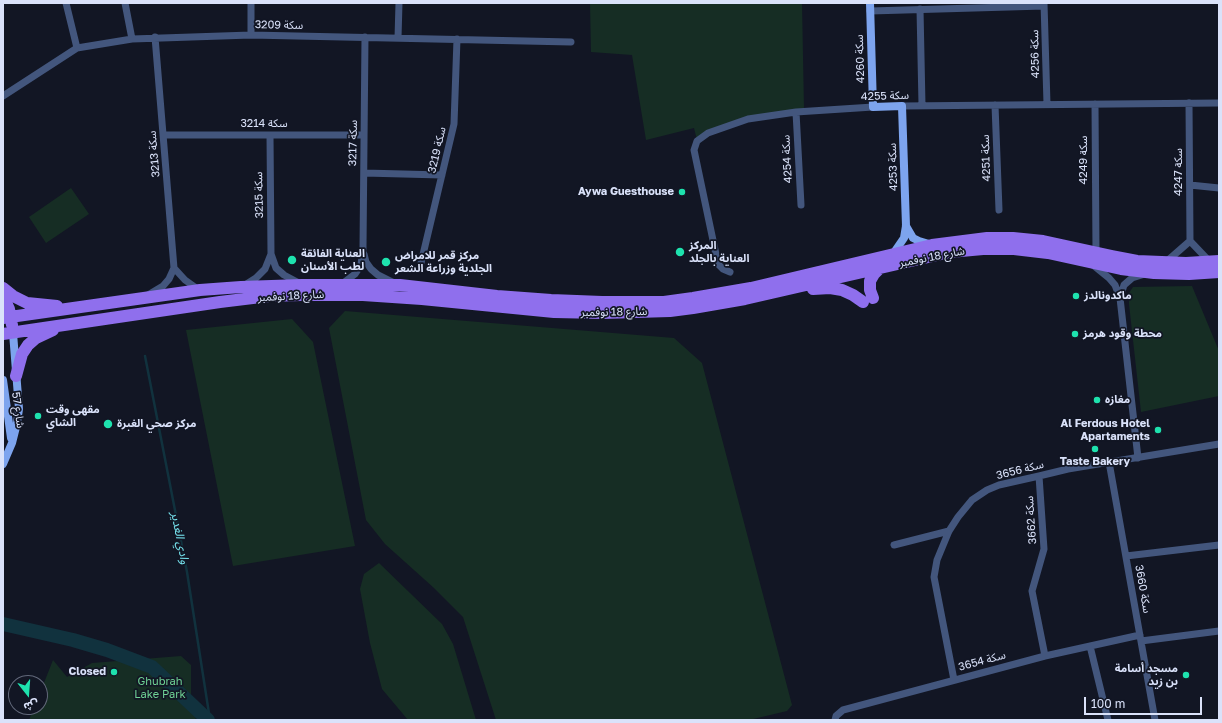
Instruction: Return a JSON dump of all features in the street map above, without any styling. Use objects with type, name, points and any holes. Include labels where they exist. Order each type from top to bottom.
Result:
[{"type":"main road","name":"شارع 18 نوفمبر","points":[[7,318],[200,290],[302,284],[400,286],[551,300],[664,302],[751,288],[932,245],[987,238],[1013,238],[1043,241],[1121,269],[1154,273],[1189,274],[1219,272]]},
{"type":"main road","name":"شارع 18 نوفمبر","points":[[8,333],[269,296],[335,294],[363,295],[422,299],[554,312],[602,314],[670,311],[722,304],[950,252],[983,249],[1020,250],[1137,261],[1186,263],[1214,262]]},
{"type":"main road","points":[[772,293],[830,288],[847,292],[868,300],[870,281],[880,268]]},
{"type":"main road","points":[[3,288],[13,296],[27,303],[82,308]]},
{"type":"main road","points":[[3,296],[9,309],[7,318],[8,333]]},
{"type":"main road","points":[[16,376],[22,354],[28,345],[36,338],[62,325]]},
{"type":"street","points":[[66,3],[77,48]]},
{"type":"street","points":[[125,3],[132,39]]},
{"type":"street","points":[[251,3],[251,35]]},
{"type":"street","points":[[398,38],[399,3]]},
{"type":"street","name":"سكة 4260","points":[[873,106],[870,7],[920,10],[1044,4]]},
{"type":"street","name":"سكة 4256","points":[[1044,4],[1047,104]]},
{"type":"street","points":[[920,10],[922,105]]},
{"type":"street","name":"سكة 3209","points":[[3,96],[77,48],[132,39],[155,37],[251,35],[571,42]]},
{"type":"street","name":"سكة 3213","points":[[155,37],[174,268]]},
{"type":"street","name":"سكة 3217","points":[[342,285],[355,274],[361,265],[363,248],[365,37]]},
{"type":"street","name":"سكة 3219","points":[[421,263],[454,124],[457,39]]},
{"type":"street","name":"سكة 4247","points":[[1189,103],[1190,241]]},
{"type":"street","name":"سكة 4255","points":[[730,272],[723,269],[718,264],[694,150],[697,141],[708,133],[748,119],[796,112],[873,106],[1219,103]]},
{"type":"street","name":"سكة 4249","points":[[1093,258],[1095,216],[1095,104]]},
{"type":"street","name":"سكة 4251","points":[[996,105],[999,210]]},
{"type":"street","name":"سكة 4253","points":[[893,254],[904,238],[906,226],[902,106]]},
{"type":"street","name":"سكة 4254","points":[[796,112],[801,205]]},
{"type":"street","name":"سكة 3214","points":[[163,135],[364,135]]},
{"type":"street","name":"سكة 3215","points":[[270,135],[271,254],[276,268],[284,275],[302,284]]},
{"type":"street","points":[[364,173],[442,175]]},
{"type":"street","points":[[1190,185],[1219,188]]},
{"type":"street","points":[[906,226],[913,238],[919,242],[932,245]]},
{"type":"street","points":[[1166,262],[1190,241],[1214,262]]},
{"type":"street","name":"سكة 3217","points":[[363,248],[366,262],[371,270],[400,286]]},
{"type":"street","name":"سكة 3215","points":[[241,287],[256,278],[265,269],[271,254]]},
{"type":"street","points":[[1093,258],[1115,285],[1120,298],[1138,458]]},
{"type":"street","points":[[144,298],[163,286],[169,279],[174,268],[185,280],[200,290]]},
{"type":"street","points":[[1120,298],[1124,285],[1132,278],[1154,273]]},
{"type":"street","name":"شارع 57","points":[[3,464],[12,443],[17,423],[18,409],[16,376],[8,333]]},
{"type":"street","name":"شارع 57","points":[[3,380],[12,443]]},
{"type":"street","name":"سكة 3656","points":[[954,680],[934,578],[937,560],[949,531],[972,500],[987,490],[999,485],[1068,469],[1219,444]]},
{"type":"street","name":"سكة 3660","points":[[1109,462],[1155,720]]},
{"type":"street","name":"سكة 3662","points":[[1039,476],[1044,549],[1032,591],[1045,656]]},
{"type":"street","points":[[894,545],[949,531]]},
{"type":"street","points":[[1126,556],[1219,545]]},
{"type":"street","name":"سكة 3654","points":[[835,720],[836,716],[843,710],[1045,656],[1090,646],[1141,638],[1219,631]]},
{"type":"street","points":[[1090,646],[1108,720]]},
{"type":"green space","points":[[590,3],[802,3],[804,109],[747,119],[697,140],[694,128],[646,140],[632,55],[591,52]]},
{"type":"green space","points":[[71,188],[89,214],[46,243],[29,217]]},
{"type":"green space","points":[[1192,286],[1219,351],[1219,396],[1141,412],[1129,293],[1133,287]]},
{"type":"green space","points":[[345,311],[674,338],[702,363],[792,705],[787,711],[749,720],[496,720],[463,617],[434,588],[385,544],[366,520],[329,328]]},
{"type":"green space","points":[[292,319],[313,342],[355,546],[233,566],[186,330]]},
{"type":"green space","points":[[379,563],[442,624],[453,644],[476,720],[408,720],[382,689],[370,643],[360,589],[364,574]]},
{"type":"green space","name":"Ghubrah Lake Park","points":[[181,656],[191,665],[191,694],[196,720],[29,720],[31,715],[48,715],[47,675],[53,660],[67,677],[92,663]]},
{"type":"waterway","name":"وادي الغدير","points":[[145,356],[187,572],[210,720]]},
{"type":"waterway","name":"وادي الغدير","points":[[3,624],[73,640],[107,650],[152,667],[208,720]]},
{"type":"place","name":"Aywa Guesthouse","points":[[682,192]]},
{"type":"place","name":"المركز العناية بالجلد","points":[[680,252]]},
{"type":"place","name":"العناية الفائقة لطب الأسنان","points":[[292,260]]},
{"type":"place","name":"مركز قمر للامراض الجلدية وزراعة الشعر","points":[[386,262]]},
{"type":"place","name":"ماكدونالدز","points":[[1076,296]]},
{"type":"place","name":"محطة وقود هرمز","points":[[1075,334]]},
{"type":"place","name":"مغازه","points":[[1097,400]]},
{"type":"place","name":"مقهى وقت الشاي","points":[[38,416]]},
{"type":"place","name":"مركز صحي الغبرة","points":[[108,424]]},
{"type":"place","name":"Al Ferdous Hotel Apartaments","points":[[1158,430]]},
{"type":"place","name":"Taste Bakery","points":[[1095,449]]},
{"type":"place","name":"Closed","points":[[114,672]]},
{"type":"place","name":"مسجد أسامة بن زيد","points":[[1186,675]]}]
